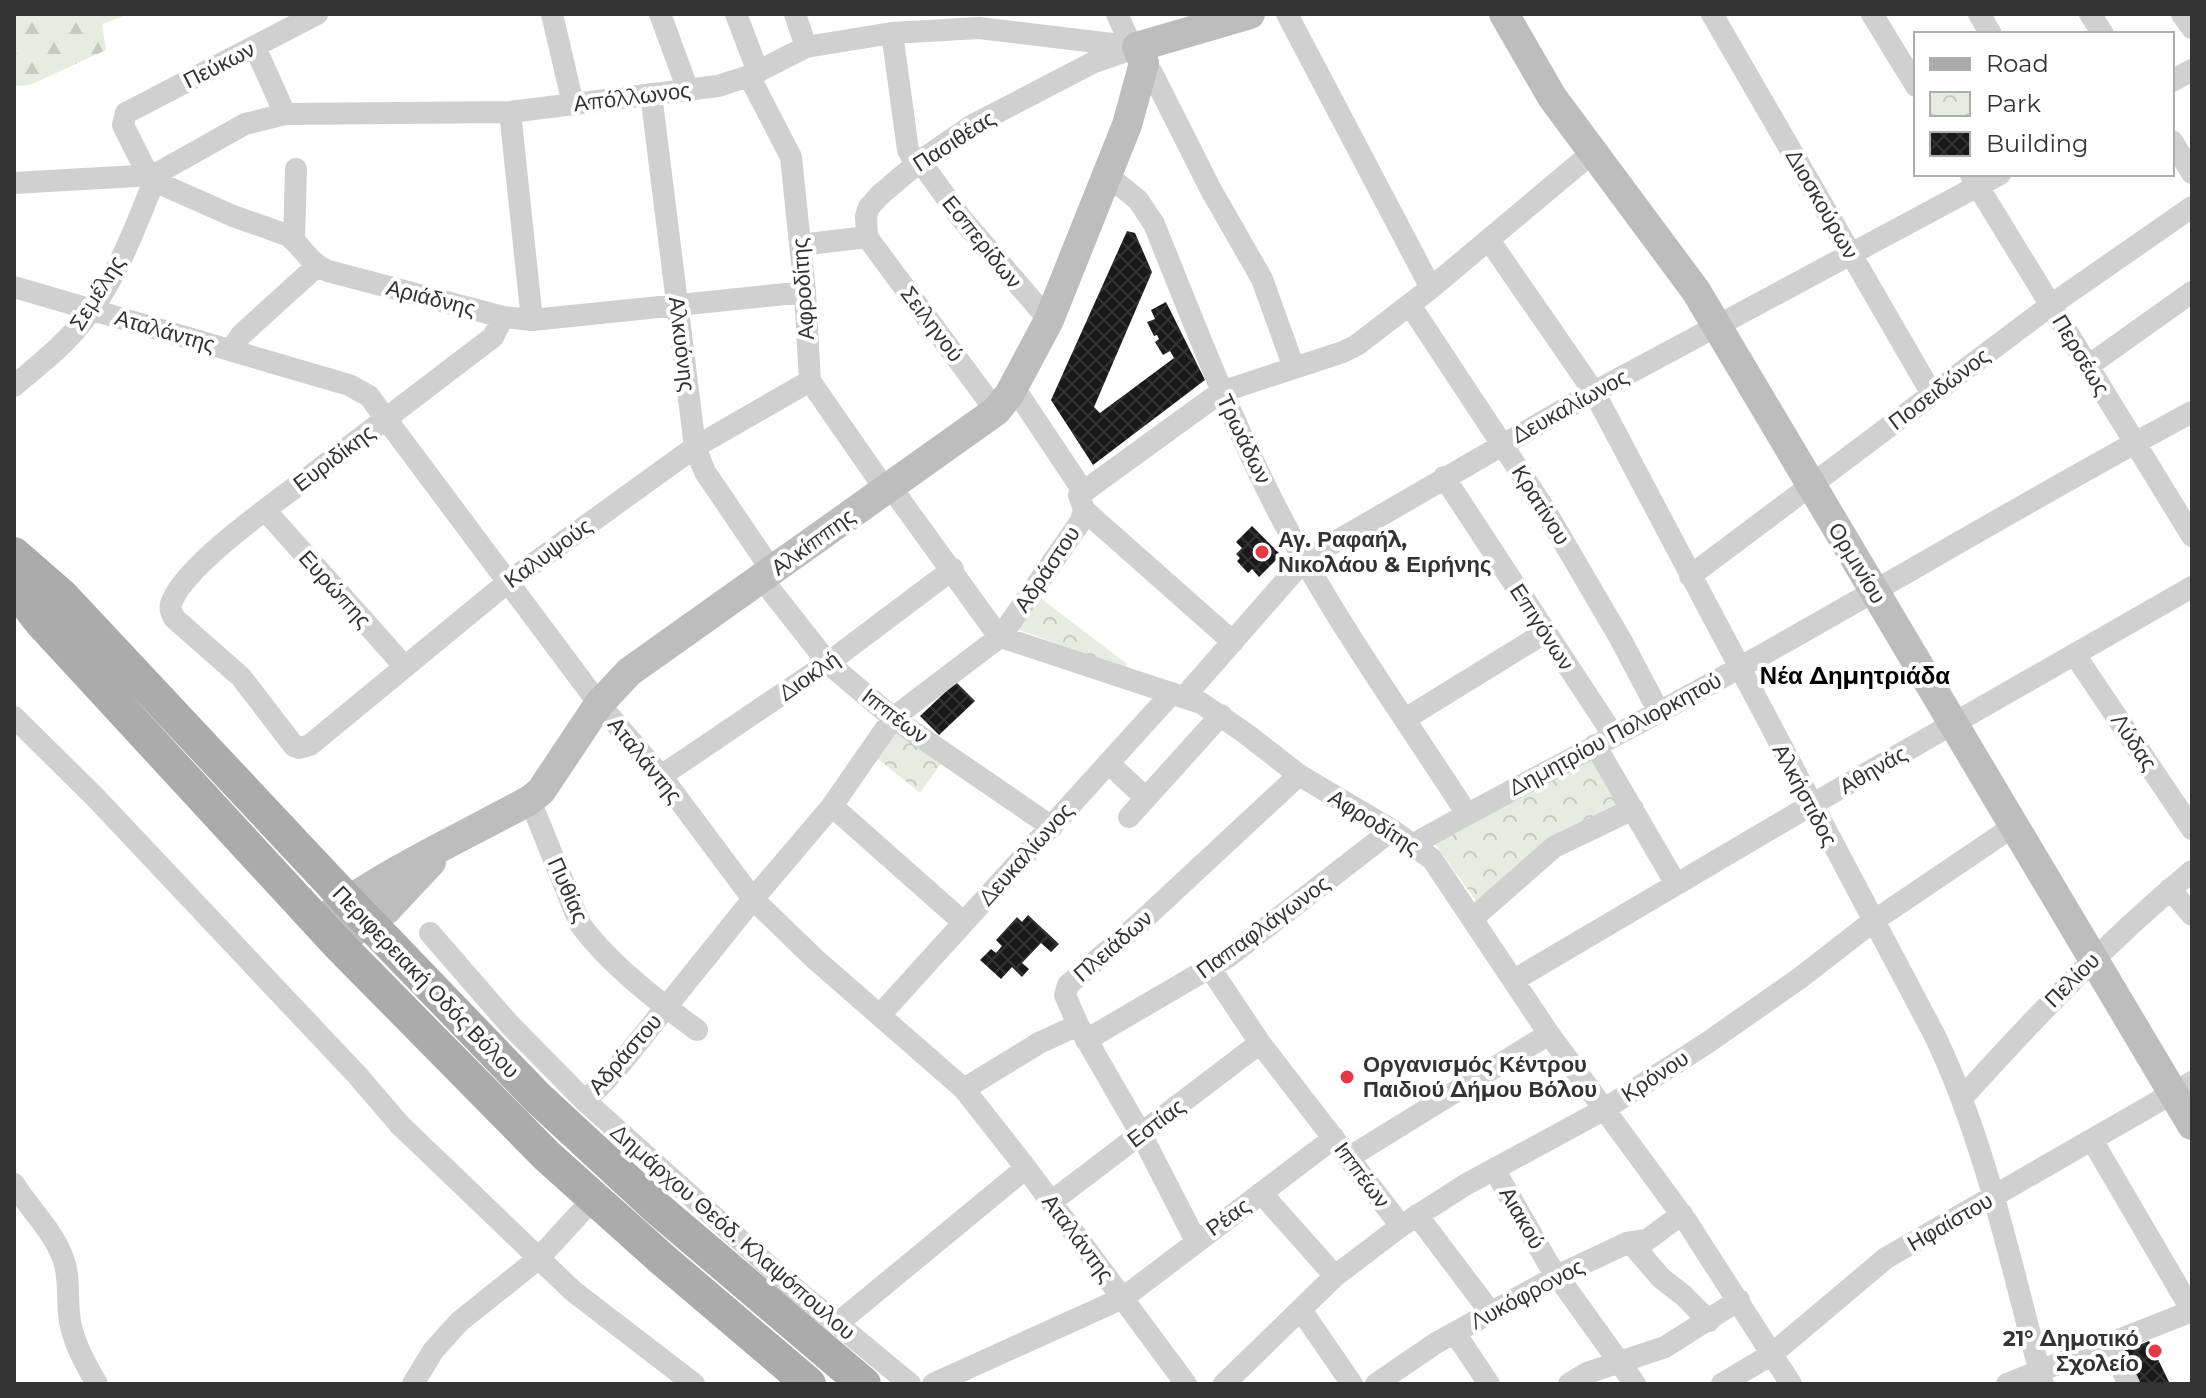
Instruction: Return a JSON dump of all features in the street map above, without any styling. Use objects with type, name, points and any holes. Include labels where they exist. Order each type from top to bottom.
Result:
[{"type":"main road","name":"Περιφερειακή Οδός Βόλου","points":[[14,554],[72,606],[538,1098],[657,1208],[864,1384]]},
{"type":"main road","name":"Περιφερειακή Οδός Βόλου","points":[[14,587],[40,621],[328,933],[593,1199],[809,1384]]},
{"type":"street","name":"Πεύκων","points":[[151,178],[123,125],[126,113],[317,14]]},
{"type":"street","points":[[552,14],[573,104]]},
{"type":"street","points":[[660,14],[688,90]]},
{"type":"street","name":"Αφροδίτης","points":[[736,14],[753,74],[791,157],[805,292],[810,381]]},
{"type":"street","points":[[795,14],[806,47]]},
{"type":"street","points":[[1034,14],[1043,35]]},
{"type":"street","points":[[1117,14],[1161,89],[1211,190],[1262,279],[1294,368]]},
{"type":"street","name":"Απόλλωνος","points":[[14,183],[151,178],[245,124],[285,114],[510,112],[731,83],[806,47],[937,22],[1043,35],[1137,52],[1250,14]]},
{"type":"street","points":[[1287,14],[1431,288]]},
{"type":"street","name":"Ορμινίου","points":[[1504,14],[1539,78],[1668,252],[1716,326],[2092,959],[2183,1087],[2192,1125]]},
{"type":"street","name":"Διοσκούρων","points":[[1712,14],[1932,394]]},
{"type":"street","points":[[1872,14],[1914,83]]},
{"type":"street","points":[[1979,14],[1990,32]]},
{"type":"street","points":[[2090,14],[2102,32]]},
{"type":"street","points":[[2182,14],[2192,28]]},
{"type":"street","name":"Εσπερίδων","points":[[892,33],[908,150],[1012,280],[1049,320]]},
{"type":"street","points":[[255,47],[285,114]]},
{"type":"street","points":[[1107,175],[1127,125],[1137,52]]},
{"type":"street","name":"Πασιθέας","points":[[867,237],[869,207],[918,162],[971,126],[1083,68],[1137,52]]},
{"type":"street","points":[[2174,80],[2192,70]]},
{"type":"street","name":"Αλκυόνης","points":[[651,94],[695,447],[705,472],[767,576]]},
{"type":"street","points":[[510,112],[532,320]]},
{"type":"street","points":[[2174,144],[2192,173]]},
{"type":"street","name":"Αδράστου","points":[[585,1101],[614,1072],[832,806],[893,718],[1001,636],[1081,521],[1083,500],[1221,392],[1357,345],[1431,288],[1593,152]]},
{"type":"street","points":[[294,240],[296,169]]},
{"type":"street","name":"Αλκίππης","points":[[328,933],[359,912],[387,909],[443,848],[541,791],[599,704],[629,672],[996,411],[1049,320],[1107,175]]},
{"type":"street","name":"Τρωάδων","points":[[1107,175],[1138,200],[1154,224],[1221,392],[1304,560],[1363,659],[1467,814]]},
{"type":"street","points":[[151,178],[219,210],[287,235],[317,266],[241,335],[231,350]]},
{"type":"street","name":"Σεμέλης","points":[[14,386],[71,335],[91,310],[114,271],[151,178]]},
{"type":"street","name":"Δευκαλίωνος","points":[[880,1015],[1108,763],[1233,642],[1304,560],[1502,443],[1852,255],[1974,180]]},
{"type":"street","name":"Περσέως","points":[[1974,180],[2192,536]]},
{"type":"street","name":"Ποσειδώνος","points":[[1690,576],[2051,305],[2192,207]]},
{"type":"street","points":[[800,245],[867,237]]},
{"type":"street","name":"Σειληνού","points":[[867,237],[996,411]]},
{"type":"street","name":"Αλκήστιδος","points":[[1489,240],[1594,392],[1935,1036],[1962,1098],[2041,1378]]},
{"type":"street","name":"Αριάδνης","points":[[317,266],[503,317],[532,320],[805,292]]},
{"type":"street","name":"Αταλάντης","points":[[14,287],[359,389],[369,396],[599,704],[661,776],[753,899],[815,959],[964,1089],[1186,1384]]},
{"type":"street","points":[[2088,366],[2192,292]]},
{"type":"street","name":"Κρατίνου","points":[[1410,305],[1581,568],[1659,712]]},
{"type":"street","name":"Ευριδίκης","points":[[303,749],[294,746],[241,677],[174,618],[170,606],[174,597],[199,568],[265,510],[493,337],[503,317]]},
{"type":"street","points":[[810,381],[1001,636]]},
{"type":"street","name":"Καλυψούς","points":[[303,749],[508,582],[695,447],[810,381]]},
{"type":"street","points":[[1013,386],[1083,500],[1233,642]]},
{"type":"street","name":"Δημητρίου Πολιορκητού","points":[[1414,844],[1659,712],[2192,412]]},
{"type":"street","name":"Επιγόνων","points":[[1444,477],[1546,632],[1604,740],[1633,809],[1676,884]]},
{"type":"street","name":"Ευρώπης","points":[[265,510],[405,667]]},
{"type":"street","name":"Διοκλή","points":[[661,776],[828,663],[953,569]]},
{"type":"street","name":"Ιππέων","points":[[767,576],[828,663],[893,718],[1052,827]]},
{"type":"street","name":"Αθηνάς","points":[[1514,980],[1811,805],[2192,587]]},
{"type":"street","points":[[1405,719],[1546,632]]},
{"type":"street","name":"Αφροδίτης","points":[[1001,636],[1178,695],[1221,715],[1299,775],[1414,844],[1441,872],[1549,1034],[1682,1214],[1791,1384]]},
{"type":"street","name":"Λύδας","points":[[2075,655],[2192,829]]},
{"type":"street","points":[[1129,817],[1221,715]]},
{"type":"street","points":[[14,717],[95,797],[358,1076],[400,1125],[573,1291],[694,1384]]},
{"type":"street","points":[[1108,763],[1146,798]]},
{"type":"street","name":"Πλειάδων","points":[[1196,1241],[1065,995],[1068,985],[1299,775]]},
{"type":"street","name":"Πυθίας","points":[[530,800],[580,924],[592,940],[666,1007],[697,1030]]},
{"type":"street","points":[[832,806],[963,922]]},
{"type":"street","points":[[1472,919],[1554,847],[1633,809]]},
{"type":"street","name":"Κρόνου","points":[[1224,1384],[1335,1276],[1409,1221],[1494,1169],[1603,1110],[1707,1043],[1800,978],[1872,922],[2014,826]]},
{"type":"street","name":"Παπαφλάγωνος","points":[[964,1089],[1039,1043],[1082,1032],[1210,968],[1392,830]]},
{"type":"street","name":"Πελίου","points":[[1962,1098],[2092,959],[2192,871]]},
{"type":"street","points":[[2170,889],[2192,915]]},
{"type":"street","name":"Δημάρχου Θεόδ. Κλαψόπουλου","points":[[430,933],[510,1025],[585,1101],[777,1273],[910,1384]]},
{"type":"street","name":"Ιππέων","points":[[1210,968],[1260,1043],[1348,1158],[1491,1313]]},
{"type":"street","points":[[1348,1158],[1549,1034]]},
{"type":"street","name":"Εστίας","points":[[1051,1202],[1260,1043]]},
{"type":"street","name":"Ηφαίστου","points":[[1722,1384],[1772,1354],[1886,1258],[2183,1087]]},
{"type":"street","name":"Ρέας","points":[[933,1384],[1123,1298],[1334,1138]]},
{"type":"street","points":[[2007,1384],[2041,1378],[2109,1343],[2192,1311],[2092,1140]]},
{"type":"street","points":[[838,1323],[1026,1168]]},
{"type":"street","name":"Αιακού","points":[[1494,1169],[1557,1276],[1635,1384]]},
{"type":"street","points":[[14,1184],[63,1258],[73,1334],[97,1384]]},
{"type":"street","points":[[1261,1193],[1335,1276]]},
{"type":"street","points":[[413,1384],[433,1351],[459,1322],[539,1258],[593,1199]]},
{"type":"street","name":"Λυκόφρoνος","points":[[1376,1384],[1455,1333],[1557,1276],[1630,1242],[1647,1240],[1682,1214]]},
{"type":"street","points":[[1630,1242],[1661,1278],[1709,1321]]},
{"type":"street","points":[[1569,1384],[1587,1373],[1665,1347],[1739,1300]]},
{"type":"street","points":[[1301,1310],[1352,1384]]},
{"type":"street","points":[[1455,1333],[1489,1384]]},
{"type":"street","points":[[2109,1343],[2129,1384]]},
{"type":"green space","points":[[14,14],[129,14],[102,24],[106,50],[30,85],[14,86]]},
{"type":"green space","points":[[1039,597],[1127,664],[1123,668],[1014,628]]},
{"type":"green space","points":[[898,728],[943,761],[920,793],[877,758]]},
{"type":"green space","points":[[1590,754],[1619,804],[1543,845],[1476,901],[1433,841]]},
{"type":"building","points":[[1127,231],[1135,233],[1152,272],[1094,407],[1100,413],[1174,358],[1170,351],[1163,355],[1155,342],[1159,339],[1147,322],[1155,319],[1151,310],[1166,302],[1205,380],[1093,465],[1051,400]]},
{"type":"building","name":"Αγ. Ραφαήλ, Νικολάου & Ειρήνης","points":[[1252,526],[1281,555],[1259,577],[1252,569],[1248,573],[1237,561],[1240,558],[1236,554],[1242,548],[1236,542]]},
{"type":"building","points":[[956,682],[975,701],[939,735],[920,716]]},
{"type":"building","points":[[1028,915],[1059,944],[1051,952],[1041,943],[1022,963],[1029,969],[1022,977],[1012,967],[1001,979],[980,960],[991,949],[996,953],[1002,946],[996,940],[1017,917],[1022,922]]},
{"type":"building","points":[[2149,1341],[2170,1384],[2135,1384],[2119,1353]]},
{"type":"place","name":"Αγ. Ραφαήλ, Νικολάου & Ειρήνης","points":[[1262,552]]},
{"type":"place","name":"Οργανισμός Κέντρου Παιδιού Δήμου Βόλου","points":[[1347,1077]]},
{"type":"place","name":"21° Δημοτικό Σχολείο","points":[[2155,1351]]},
{"type":"district","name":"Νέα Δημητριάδα","points":[[1855,675]]}]
